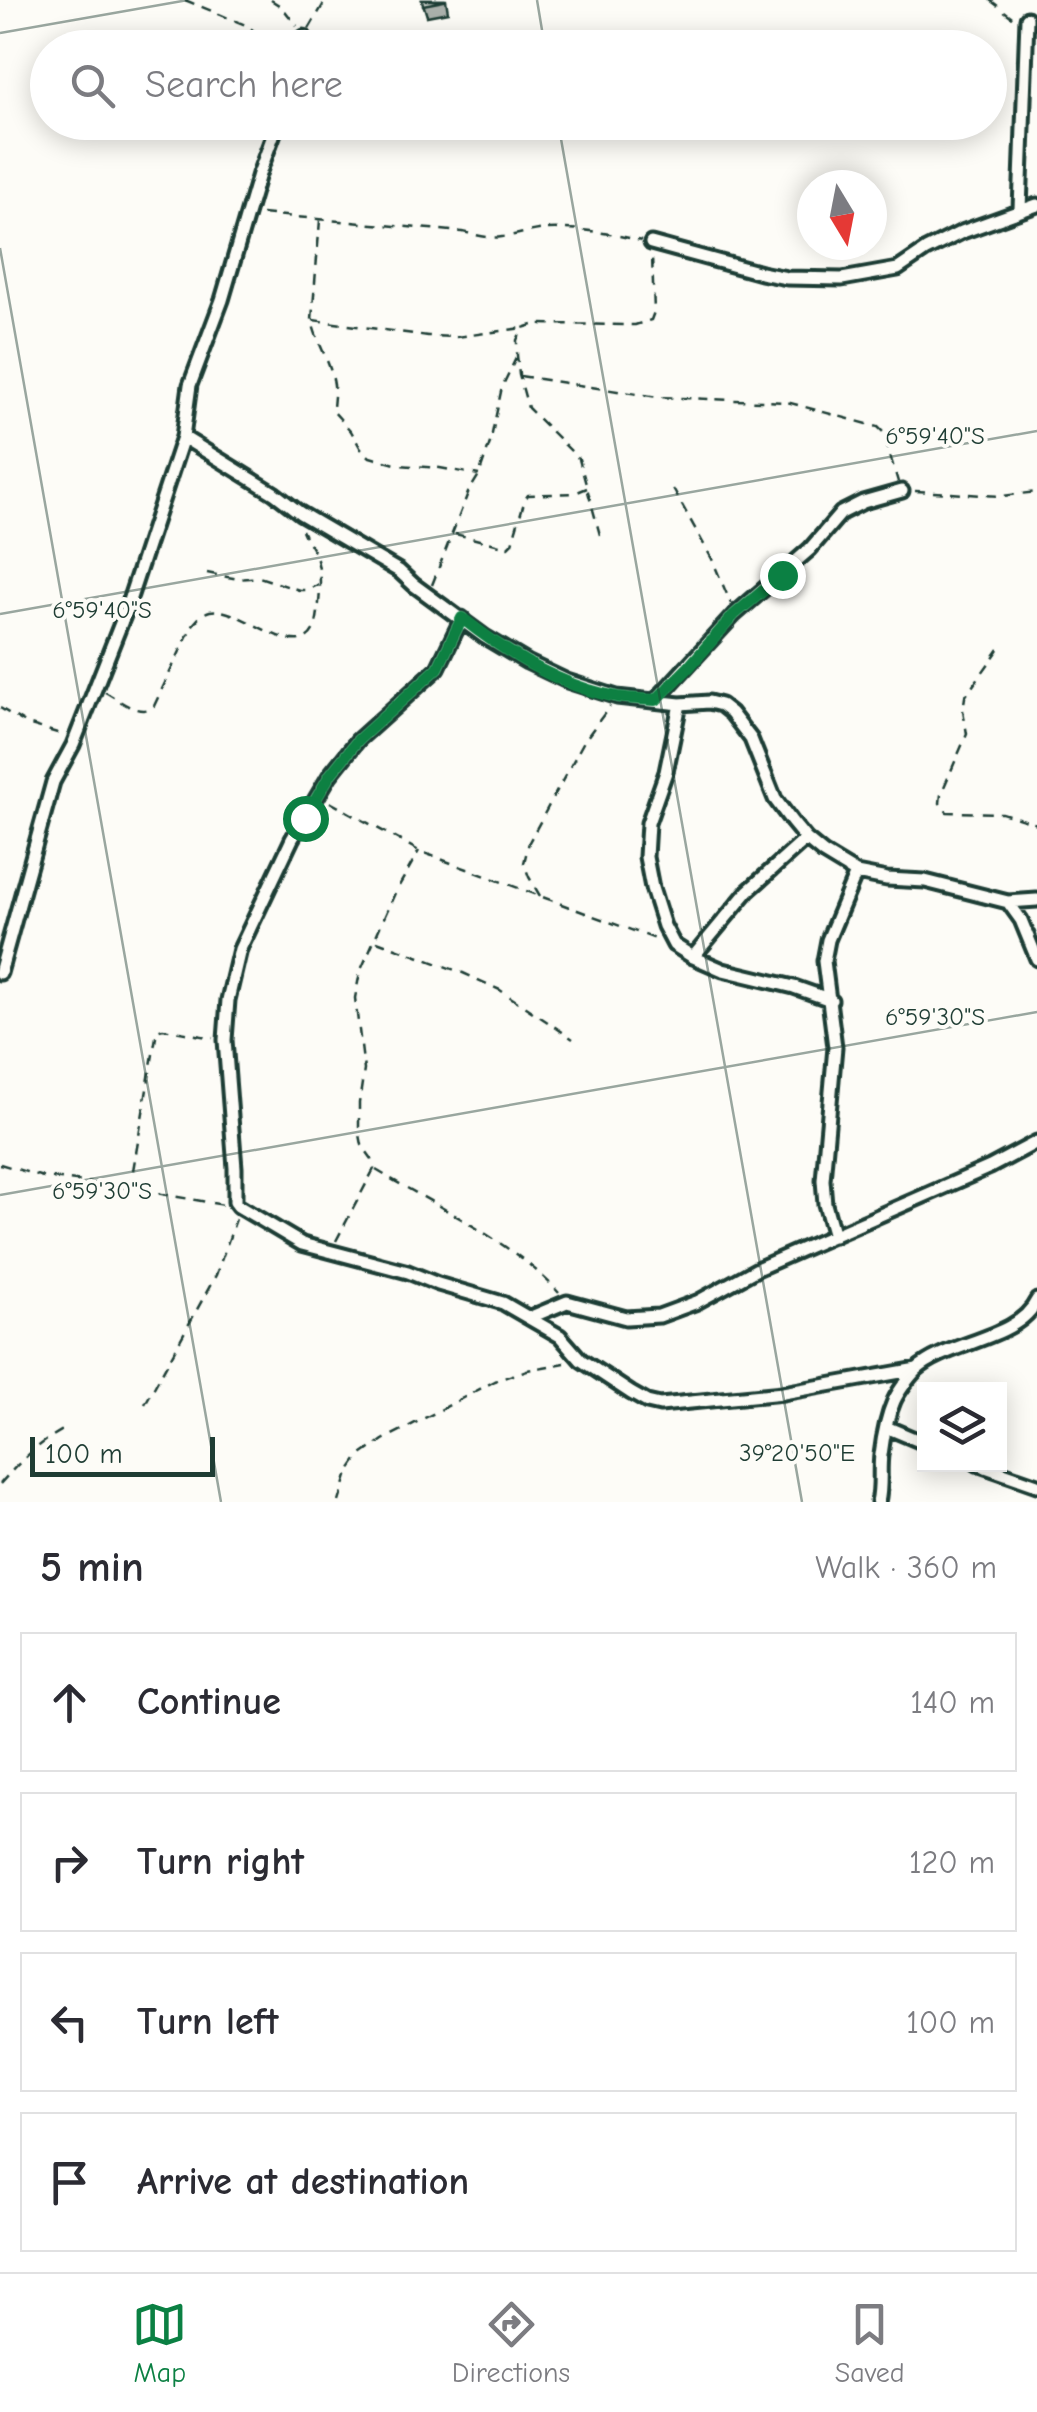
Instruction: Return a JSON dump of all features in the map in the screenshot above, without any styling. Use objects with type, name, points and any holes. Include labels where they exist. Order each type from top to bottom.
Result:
[{"type":"street","points":[[1020,209],[1027,23]]},
{"type":"street","points":[[0,973],[41,818],[124,613],[183,437],[190,384],[222,300],[272,140]]},
{"type":"street","points":[[651,243],[762,274],[842,279],[898,269],[946,239],[1037,205]]},
{"type":"street","points":[[183,437],[274,493],[300,514],[387,564],[485,637],[527,662],[567,681],[617,697],[680,704],[709,702],[732,712],[751,739],[775,799],[806,839],[856,873],[924,881],[1008,902],[1037,900]]},
{"type":"street","points":[[656,700],[734,615],[810,549],[841,513],[902,490]]},
{"type":"street","points":[[462,618],[438,668],[358,740],[330,775],[292,839],[240,949],[228,1000],[225,1040],[236,1168],[235,1202],[302,1244],[408,1272],[504,1304],[560,1336],[580,1360],[647,1402],[660,1405],[783,1394],[917,1369],[992,1334],[1035,1307]]},
{"type":"street","points":[[680,704],[666,772],[648,823],[646,857],[664,926],[674,945],[692,958],[831,1000]]},
{"type":"street","points":[[692,958],[748,891],[806,839]]},
{"type":"street","points":[[834,1236],[825,1204],[824,1180],[834,1047],[824,961],[828,940],[856,873]]},
{"type":"street","points":[[1008,902],[1021,920],[1037,959]]},
{"type":"street","points":[[530,1318],[567,1302],[626,1318],[658,1316],[697,1302],[758,1268],[990,1167],[1037,1142]]},
{"type":"street","points":[[878,1502],[881,1456],[894,1400],[917,1369]]},
{"type":"street","points":[[886,1428],[917,1441]]},
{"type":"street","points":[[1000,1472],[1037,1485]]},
{"type":"path","points":[[185,0],[253,30]]},
{"type":"path","points":[[272,0],[282,7],[295,30]]},
{"type":"path","points":[[309,30],[326,0]]},
{"type":"path","points":[[990,0],[1027,23]]},
{"type":"path","points":[[247,213],[483,237],[576,229],[651,243],[654,312],[651,320],[635,325],[536,324],[456,337],[312,320]]},
{"type":"path","points":[[321,218],[312,320],[334,383],[332,410],[351,430],[361,450],[378,461],[479,475]]},
{"type":"path","points":[[523,328],[517,340],[517,355],[528,408],[578,460],[600,535]]},
{"type":"path","points":[[428,595],[468,493],[479,475],[502,387],[517,355]]},
{"type":"path","points":[[519,376],[657,397],[787,402],[878,427],[902,490],[1002,496],[1037,492]]},
{"type":"path","points":[[453,534],[508,547],[528,495],[575,493],[588,488]]},
{"type":"path","points":[[673,489],[722,579],[734,615]]},
{"type":"path","points":[[96,687],[132,707],[149,710],[192,626],[210,611],[224,612],[275,635],[300,640],[314,634],[320,585],[317,558],[303,533],[300,514]]},
{"type":"path","points":[[208,573],[238,579],[263,578],[300,590],[320,585]]},
{"type":"path","points":[[999,649],[964,696],[967,734],[940,803],[947,812],[1002,813],[1037,824]]},
{"type":"path","points":[[540,897],[524,863],[529,842],[584,741],[617,697]]},
{"type":"path","points":[[0,708],[26,724],[75,739]]},
{"type":"path","points":[[318,796],[419,851],[674,945]]},
{"type":"path","points":[[331,1252],[374,1169],[362,1145],[360,1129],[364,1070],[355,998],[360,972],[419,851]]},
{"type":"path","points":[[376,940],[500,990],[572,1040]]},
{"type":"path","points":[[130,1189],[157,1031],[225,1040]]},
{"type":"path","points":[[0,1164],[44,1176],[240,1208],[216,1276],[145,1404]]},
{"type":"path","points":[[374,1169],[502,1244],[550,1282],[567,1302]]},
{"type":"path","points":[[340,1502],[348,1473],[359,1457],[383,1440],[495,1380],[580,1360]]},
{"type":"path","points":[[0,1484],[24,1456],[68,1427]]},
{"type":"building","points":[[422,0],[444,0],[444,1],[423,5]]},
{"type":"route","points":[[305,818],[330,775],[358,740],[438,668],[462,618],[509,652],[567,681],[617,697],[656,700],[734,615],[782,575]]}]
